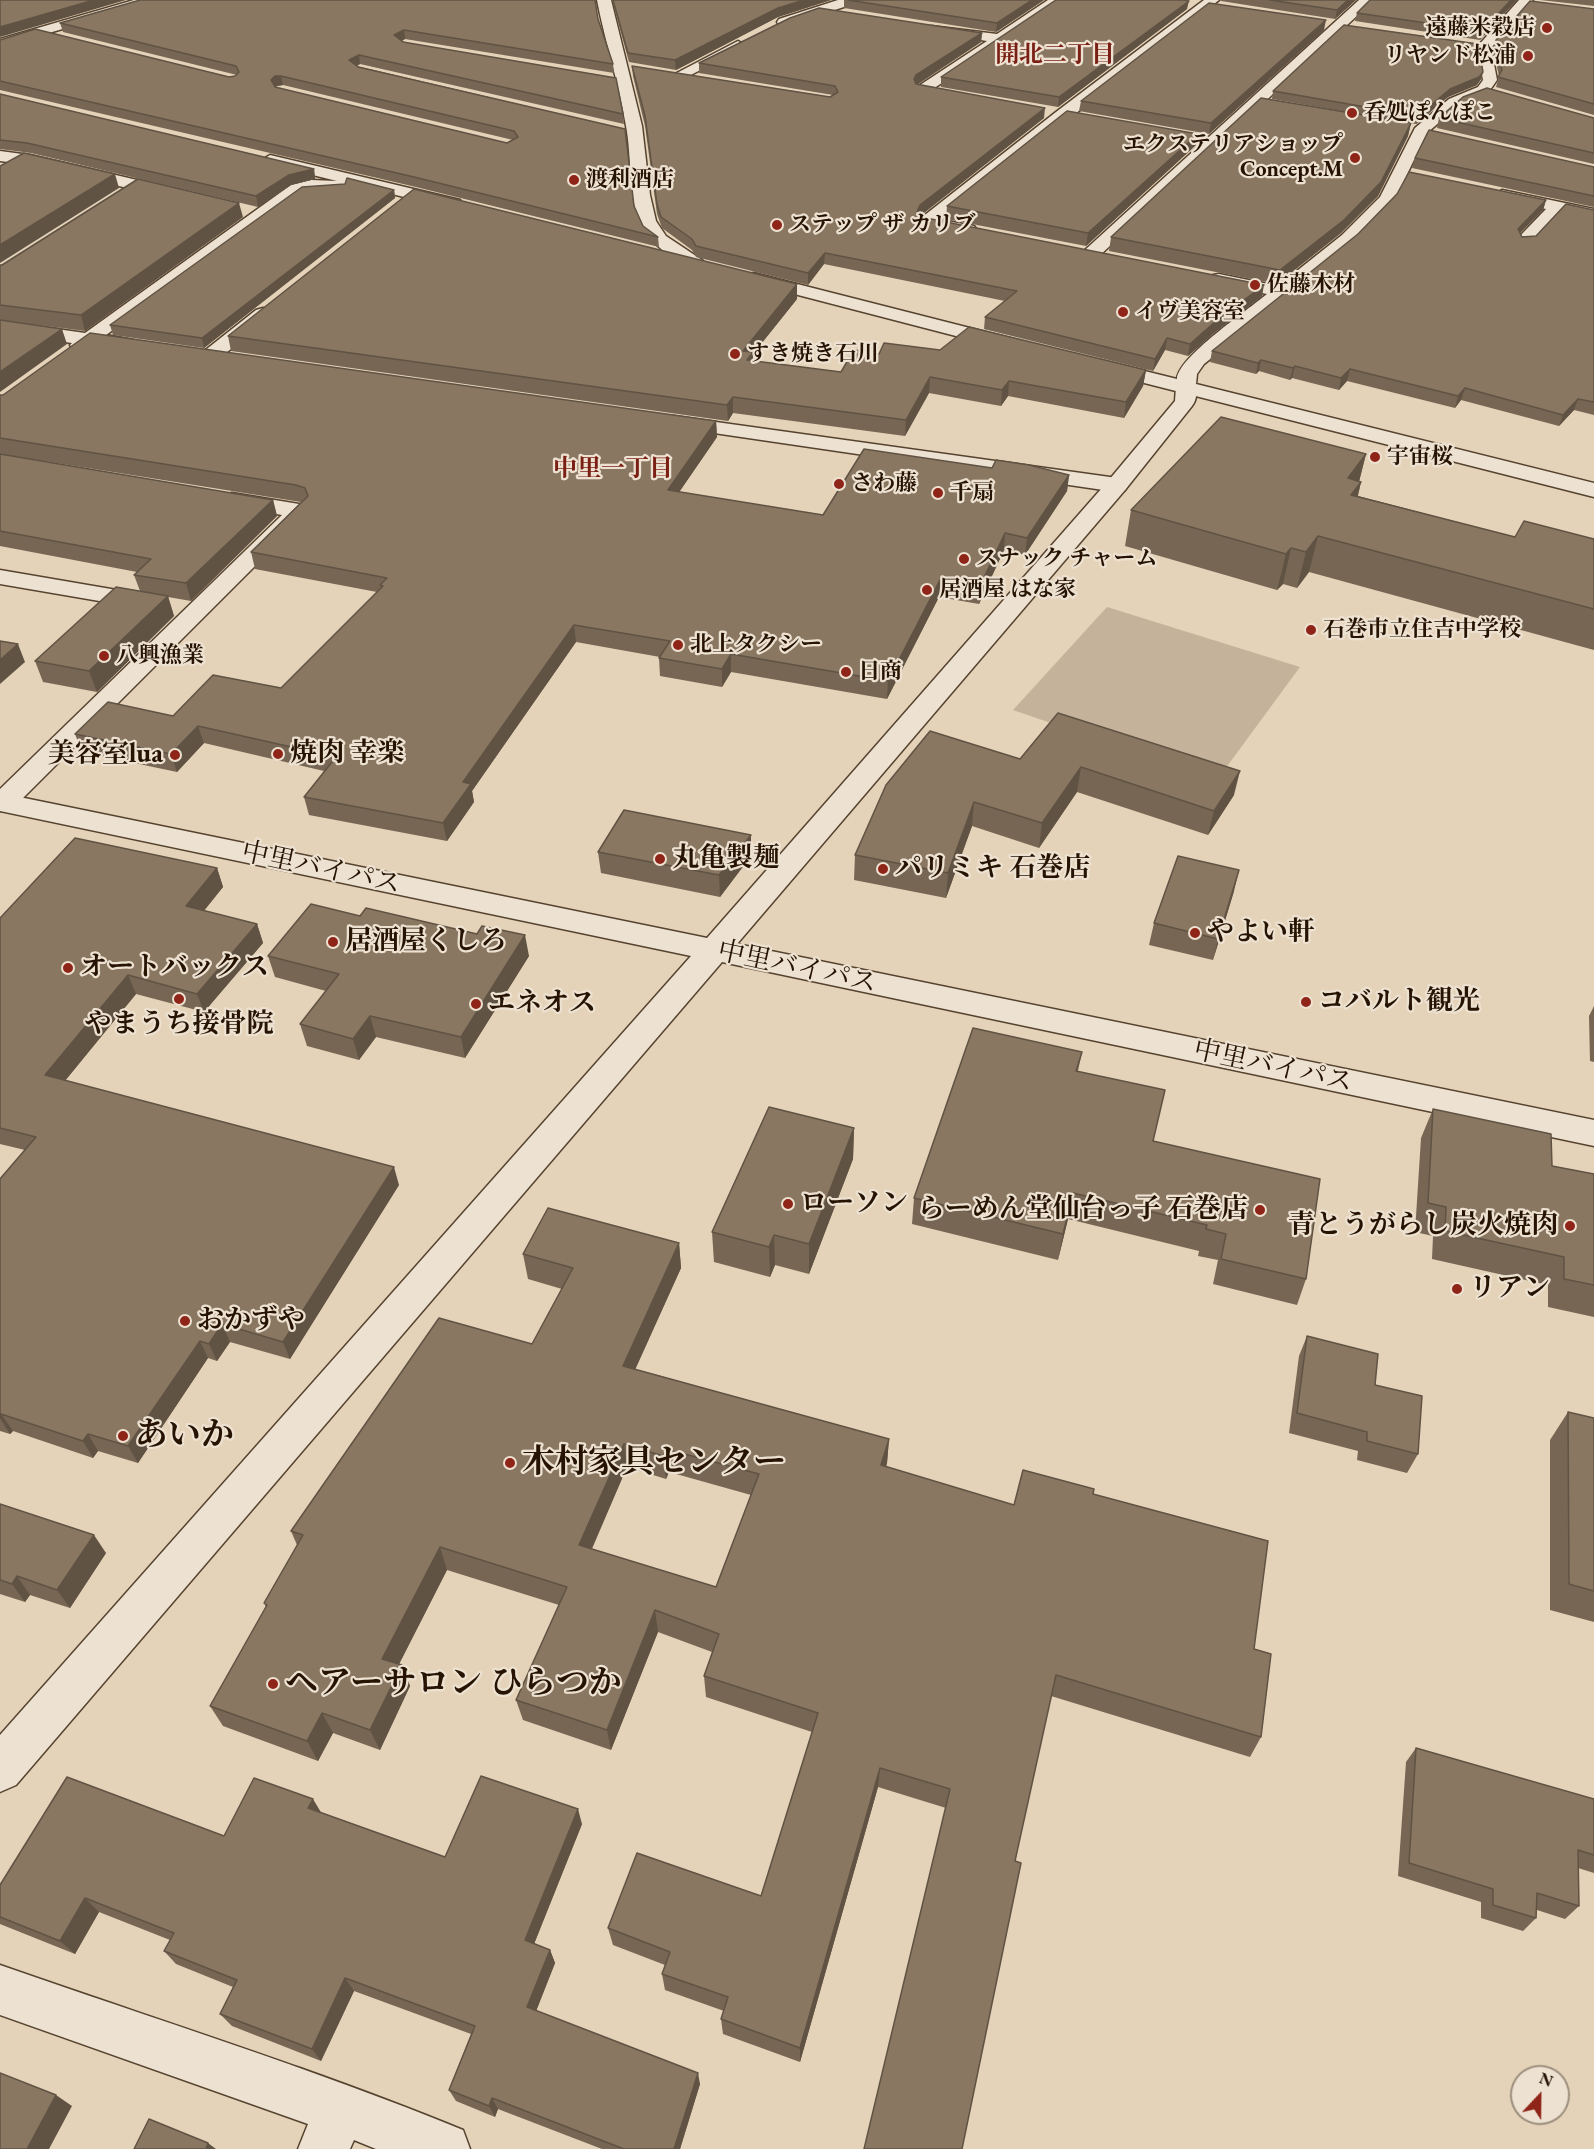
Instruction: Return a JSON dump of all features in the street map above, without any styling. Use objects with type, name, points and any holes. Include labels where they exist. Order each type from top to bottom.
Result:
[{"type":"street","points":[[0,43],[148,0]]},
{"type":"street","points":[[604,0],[608,27],[626,72],[646,215],[652,231],[696,264]]},
{"type":"street","points":[[773,27],[851,0]]},
{"type":"street","points":[[945,94],[922,90],[1057,0]]},
{"type":"street","points":[[1114,258],[1086,252],[1347,26],[1367,0]]},
{"type":"street","points":[[0,1769],[714,951],[1117,485],[1185,402],[1187,374],[1197,360],[1348,238],[1387,199],[1406,175],[1414,130],[1455,102],[1488,92],[1490,80],[1479,46],[1528,2]]},
{"type":"street","points":[[1186,3],[1208,3],[1228,9]]},
{"type":"street","points":[[986,233],[927,222],[1061,115],[1208,3]]},
{"type":"street","points":[[820,11],[843,15]]},
{"type":"street","points":[[1318,22],[1347,26]]},
{"type":"street","points":[[926,28],[997,38]]},
{"type":"street","points":[[38,32],[61,38]]},
{"type":"street","points":[[701,80],[673,75],[752,38]]},
{"type":"street","points":[[604,80],[626,72]]},
{"type":"street","points":[[1256,103],[1280,107]]},
{"type":"street","points":[[1038,111],[1084,119]]},
{"type":"street","points":[[614,129],[636,134]]},
{"type":"street","points":[[1414,130],[1443,137]]},
{"type":"street","points":[[1189,137],[1212,141]]},
{"type":"street","points":[[0,156],[30,160],[194,199]]},
{"type":"street","points":[[255,156],[472,208]]},
{"type":"street","points":[[10,171],[30,160]]},
{"type":"street","points":[[68,355],[260,214],[302,187],[311,185],[387,188]]},
{"type":"street","points":[[118,199],[138,186]]},
{"type":"street","points":[[1490,192],[1594,214]]},
{"type":"street","points":[[394,208],[415,194]]},
{"type":"street","points":[[1525,241],[1558,207]]},
{"type":"street","points":[[238,209],[260,214]]},
{"type":"street","points":[[651,253],[717,269]]},
{"type":"street","points":[[738,274],[1024,347]]},
{"type":"street","points":[[1204,276],[1282,292]]},
{"type":"street","points":[[210,356],[275,304]]},
{"type":"street","points":[[0,327],[144,346]]},
{"type":"street","points":[[188,353],[241,360]]},
{"type":"street","points":[[1082,361],[1594,490]]},
{"type":"street","points":[[654,419],[1117,485]]},
{"type":"street","points":[[1,802],[299,511],[210,496]]},
{"type":"street","points":[[0,577],[197,611]]},
{"type":"street","name":"中里バイパス","points":[[1,802],[1594,1133]]},
{"type":"street","points":[[0,1990],[332,2129],[444,2149]]},
{"type":"shaded area","points":[[1107,607],[1300,667],[1217,780],[1013,710]]},
{"type":"building","points":[[0,0],[94,0],[0,27]]},
{"type":"building","points":[[140,0],[595,0],[598,19],[613,64],[404,30],[394,35],[403,42],[616,78],[623,114],[359,55],[349,60],[358,67],[625,129],[634,206],[643,226],[658,237],[414,177],[0,81],[0,40],[35,29],[229,77],[239,72],[236,66],[60,23]],"holes":[[[275,76],[514,131],[518,137],[507,143],[275,87],[271,80]]]},
{"type":"building","points":[[613,0],[804,0],[778,8],[675,60],[628,53]]},
{"type":"building","points":[[848,0],[1032,0],[997,23]]},
{"type":"building","points":[[1056,0],[1189,1],[1059,97],[941,77]]},
{"type":"building","points":[[1270,0],[1348,0],[1337,10]]},
{"type":"building","points":[[1370,0],[1511,0],[1482,31],[1357,13]]},
{"type":"building","points":[[1530,1],[1594,9],[1594,104],[1498,77],[1502,70],[1496,40]]},
{"type":"building","points":[[1209,3],[1326,20],[1211,123],[1081,101]]},
{"type":"building","points":[[819,8],[982,33],[916,75],[914,79],[916,84],[1045,108],[920,205],[917,212],[921,217],[1264,285],[1190,344],[1167,338],[1155,359],[985,317],[1017,291],[825,253],[808,273],[696,246],[692,239],[661,217],[657,204],[645,116],[632,66],[830,97],[838,92],[835,86],[699,63],[790,18]]},
{"type":"building","points":[[1344,25],[1478,44],[1483,72],[1479,77],[1450,89],[1418,116],[1273,91]]},
{"type":"building","points":[[1487,88],[1594,118],[1594,153],[1439,118],[1463,97]]},
{"type":"building","points":[[0,94],[314,169],[289,175],[256,196],[27,143],[0,140]]},
{"type":"building","points":[[1261,98],[1411,123],[1381,182],[1344,220],[1280,270],[1111,237]]},
{"type":"building","points":[[1067,111],[1198,134],[1088,233],[947,206]]},
{"type":"building","points":[[1429,130],[1594,167],[1594,196],[1415,158]]},
{"type":"building","points":[[24,153],[115,174],[0,245],[0,166]]},
{"type":"building","points":[[1409,172],[1546,200],[1518,229],[1522,237],[1536,236],[1566,204],[1594,210],[1594,402],[1578,399],[1563,415],[1465,388],[1458,396],[1350,369],[1341,378],[1295,366],[1293,368],[1261,360],[1258,363],[1212,351],[1358,234],[1397,194]]},
{"type":"building","points":[[347,178],[394,190],[202,338],[110,325],[302,187],[345,184]]},
{"type":"building","points":[[138,179],[239,203],[81,315],[0,305],[0,265]]},
{"type":"building","points":[[414,189],[797,284],[743,351],[753,352],[747,360],[841,372],[854,350],[879,354],[884,343],[940,350],[969,327],[1146,370],[1126,402],[1009,381],[1002,390],[930,377],[906,420],[733,397],[727,405],[228,336]]},
{"type":"building","points":[[0,320],[62,329],[0,372]]},
{"type":"building","points":[[90,333],[716,421],[668,490],[823,515],[864,449],[992,468],[996,460],[1069,475],[1027,538],[1005,533],[980,586],[940,580],[888,681],[731,654],[722,669],[659,658],[670,641],[574,625],[463,782],[471,784],[443,823],[304,797],[336,757],[198,726],[171,754],[75,734],[108,702],[173,716],[213,675],[281,688],[383,586],[380,585],[387,578],[251,552],[308,496],[305,488],[0,438],[0,395]]},
{"type":"building","points":[[1221,417],[1366,454],[1348,478],[1361,482],[1351,495],[1515,537],[1524,521],[1594,539],[1594,609],[1318,536],[1306,552],[1291,548],[1286,554],[1131,510]]},
{"type":"building","points":[[0,454],[273,500],[186,583],[134,575],[151,559],[0,531]]},
{"type":"building","points":[[116,587],[168,596],[89,671],[35,661]]},
{"type":"building","points":[[0,641],[18,644],[0,660]]},
{"type":"building","points":[[1058,713],[1240,771],[1214,811],[1081,767],[1042,823],[974,802],[948,873],[855,855],[886,785],[930,731],[1020,759]]},
{"type":"building","points":[[624,810],[751,835],[719,875],[598,852]]},
{"type":"building","points":[[75,838],[217,868],[186,906],[257,924],[197,994],[128,975],[45,1075],[394,1167],[283,1342],[222,1324],[209,1344],[200,1341],[128,1446],[88,1434],[83,1441],[0,1415],[0,1179],[36,1137],[0,1128],[0,918]]},
{"type":"building","points":[[1178,856],[1239,870],[1218,939],[1154,923]]},
{"type":"building","points":[[311,904],[360,916],[366,908],[477,934],[482,926],[525,935],[461,1037],[370,1016],[353,1039],[300,1024],[339,974],[268,956]]},
{"type":"building","points":[[973,1028],[1082,1052],[1076,1071],[1165,1090],[1153,1141],[1320,1179],[1306,1279],[1221,1259],[1226,1234],[1206,1229],[1207,1225],[1073,1193],[1063,1234],[914,1198]]},
{"type":"building","name":"ローソン","points":[[769,1107],[854,1128],[809,1244],[774,1235],[769,1247],[712,1232]]},
{"type":"building","points":[[1433,1109],[1551,1134],[1552,1166],[1594,1174],[1594,1285],[1564,1279],[1564,1257],[1445,1231],[1446,1207],[1428,1203]]},
{"type":"building","points":[[548,1208],[679,1243],[623,1366],[889,1439],[881,1465],[1014,1505],[1023,1470],[1094,1489],[1093,1494],[1268,1541],[1254,1649],[1271,1654],[1261,1737],[1056,1675],[1015,1861],[1021,1863],[962,2149],[864,2149],[950,1789],[880,1768],[800,2048],[721,2019],[728,1997],[662,1974],[670,1952],[608,1928],[637,1853],[761,1896],[818,1713],[704,1676],[719,1634],[655,1610],[607,1730],[516,1700],[567,1587],[440,1547],[382,1659],[402,1665],[370,1730],[322,1713],[307,1741],[210,1706],[267,1605],[264,1603],[303,1535],[291,1531],[439,1318],[532,1344],[573,1268],[523,1254]],"holes":[[[624,1444],[663,1456],[666,1449],[759,1474],[716,1587],[579,1545]]]},
{"type":"building","points":[[1307,1336],[1378,1354],[1375,1385],[1422,1396],[1418,1454],[1367,1441],[1367,1432],[1297,1413]]},
{"type":"building","points":[[1568,1412],[1594,1418],[1594,1591],[1569,1584]]},
{"type":"building","points":[[0,1504],[94,1535],[57,1590],[17,1576],[12,1584],[0,1580]]},
{"type":"building","points":[[1416,1748],[1594,1799],[1594,1855],[1578,1850],[1579,1906],[1537,1893],[1536,1918],[1493,1905],[1493,1889],[1409,1863]]},
{"type":"building","points":[[481,1776],[578,1809],[525,1940],[550,1950],[527,2007],[698,2073],[674,2149],[624,2149],[492,2098],[489,2106],[449,2090],[475,2026],[345,1978],[312,2049],[220,2014],[237,1980],[164,1951],[174,1933],[85,1898],[60,1941],[0,1917],[0,1885],[67,1777],[224,1836],[254,1778],[313,1799],[308,1808],[445,1857]]},
{"type":"building","points":[[0,2073],[56,2095],[27,2149],[0,2149]]},
{"type":"building","points":[[149,2119],[208,2143],[206,2149],[134,2149]]},
{"type":"place","name":"遠藤米穀店","points":[[1547,28]]},
{"type":"place","name":"リヤンド松浦","points":[[1528,56]]},
{"type":"place","name":"呑処ぽんぽこ","points":[[1352,113]]},
{"type":"place","name":"エクステリアショップ Concept.M","points":[[1355,158]]},
{"type":"place","name":"渡利酒店","points":[[574,180]]},
{"type":"place","name":"ステップ ザ カリブ","points":[[777,225]]},
{"type":"place","name":"佐藤木材","points":[[1255,285]]},
{"type":"place","name":"イヴ美容室","points":[[1123,312]]},
{"type":"place","name":"すき焼き石川","points":[[735,354]]},
{"type":"place","name":"宇宙桜","points":[[1375,457]]},
{"type":"place","name":"さわ藤","points":[[839,484]]},
{"type":"place","name":"千扇","points":[[938,493]]},
{"type":"place","name":"スナック チャーム","points":[[964,559]]},
{"type":"place","name":"居酒屋 はな家","points":[[927,590]]},
{"type":"place","name":"石巻市立住吉中学校","points":[[1311,630]]},
{"type":"place","name":"北上タクシー","points":[[678,645]]},
{"type":"place","name":"八興漁業","points":[[104,656]]},
{"type":"place","name":"日商","points":[[846,672]]},
{"type":"place","name":"焼肉 幸楽","points":[[278,754]]},
{"type":"place","name":"美容室lua","points":[[175,755]]},
{"type":"place","name":"丸亀製麺","points":[[660,859]]},
{"type":"place","name":"パリミキ 石巻店","points":[[883,869]]},
{"type":"place","name":"やよい軒","points":[[1195,933]]},
{"type":"place","name":"居酒屋くしろ","points":[[333,942]]},
{"type":"place","name":"オートバックス","points":[[68,968]]},
{"type":"place","name":"やまうち接骨院","points":[[179,999]]},
{"type":"place","name":"コバルト観光","points":[[1306,1002]]},
{"type":"place","name":"エネオス","points":[[476,1004]]},
{"type":"place","name":"ローソン","points":[[788,1204]]},
{"type":"place","name":"らーめん堂仙台っ子 石巻店","points":[[1260,1210]]},
{"type":"place","name":"青とうがらし炭火焼肉","points":[[1570,1226]]},
{"type":"place","name":"リアン","points":[[1457,1289]]},
{"type":"place","name":"おかずや","points":[[185,1321]]},
{"type":"place","name":"あいか","points":[[123,1436]]},
{"type":"place","name":"木村家具センター","points":[[510,1463]]},
{"type":"place","name":"ヘアーサロン ひらつか","points":[[273,1684]]},
{"type":"district","name":"開北二丁目","points":[[1055,55]]},
{"type":"district","name":"中里一丁目","points":[[613,469]]}]
